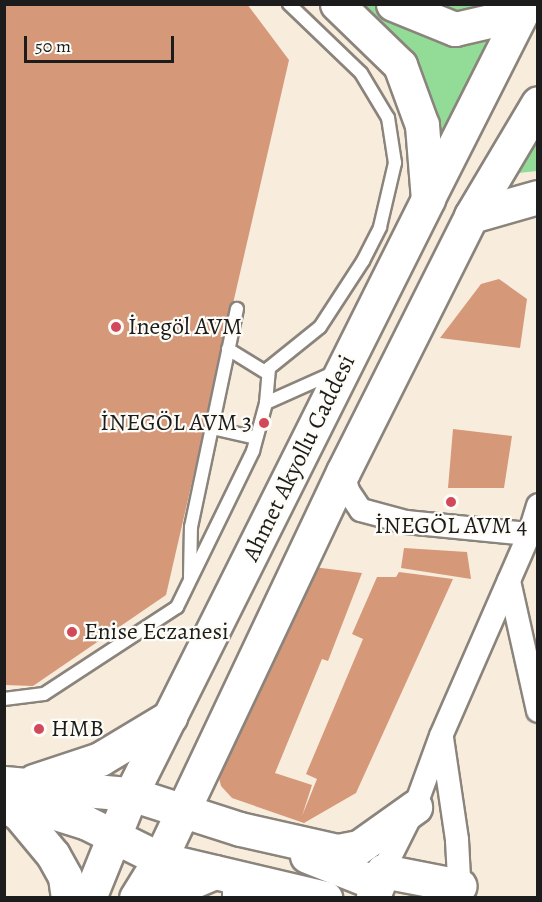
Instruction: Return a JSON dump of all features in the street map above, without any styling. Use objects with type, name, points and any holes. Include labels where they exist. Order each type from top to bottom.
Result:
[{"type":"main road","points":[[337,4],[400,65],[422,125],[428,199]]},
{"type":"main road","points":[[393,4],[455,29],[493,20],[517,4]]},
{"type":"main road","name":"Ahmet Akyollu Caddesi","points":[[89,897],[131,794],[526,4]]},
{"type":"main road","points":[[136,897],[160,859],[322,515],[471,216],[537,102]]},
{"type":"main road","points":[[471,216],[537,197]]},
{"type":"main road","points":[[9,792],[100,759],[170,717]]},
{"type":"main road","points":[[206,760],[217,796],[240,829],[338,851],[359,847],[415,807]]},
{"type":"main road","points":[[9,792],[131,794],[240,829],[378,884],[460,892]]},
{"type":"main road","points":[[9,792],[85,822],[113,839],[160,859],[228,882],[316,897]]},
{"type":"main road","points":[[9,792],[19,814],[53,855],[65,877],[68,897]]},
{"type":"main road","points":[[153,897],[228,882]]},
{"type":"street","points":[[343,472],[348,491],[361,510]]},
{"type":"street","points":[[378,884],[415,807],[441,736],[509,581],[533,535],[537,505]]},
{"type":"street","points":[[322,515],[341,509],[361,510],[406,522],[533,535]]},
{"type":"street","points":[[509,581],[537,711]]},
{"type":"street","points":[[441,736],[460,892]]},
{"type":"lane","points":[[4,699],[44,694],[137,636],[177,607],[256,438],[266,403],[267,374],[320,327],[363,261],[386,209],[395,163],[388,118],[372,87],[289,4]]},
{"type":"lane","points":[[190,581],[191,527],[237,309]]},
{"type":"lane","points":[[228,349],[267,374]]},
{"type":"lane","points":[[266,403],[344,368]]},
{"type":"lane","points":[[212,428],[256,438]]},
{"type":"green space","points":[[337,5],[526,5],[428,199],[422,125]]},
{"type":"green space","points":[[537,118],[537,171],[510,174]]},
{"type":"building","name":"İnegöl AVM","points":[[4,4],[247,4],[289,60],[166,595],[33,686],[4,685]]},
{"type":"building","points":[[499,279],[527,299],[520,348],[440,338],[481,284]]},
{"type":"building","points":[[453,429],[512,436],[504,488],[448,488]]},
{"type":"building","points":[[404,548],[467,552],[471,579],[401,568]]},
{"type":"building","points":[[305,566],[362,573],[328,661],[322,659],[275,773],[312,785],[302,816],[317,779],[306,774],[363,639],[352,634],[377,577],[396,577],[399,572],[453,579],[356,793],[304,823],[232,798],[221,786],[216,766]]},
{"type":"place","name":"İnegöl AVM","points":[[116,327]]},
{"type":"place","name":"İNEGÖL AVM 3","points":[[264,423]]},
{"type":"place","name":"İNEGÖL AVM 4","points":[[451,502]]},
{"type":"place","name":"Enise Eczanesi","points":[[72,632]]},
{"type":"place","name":"HMB","points":[[39,729]]}]
